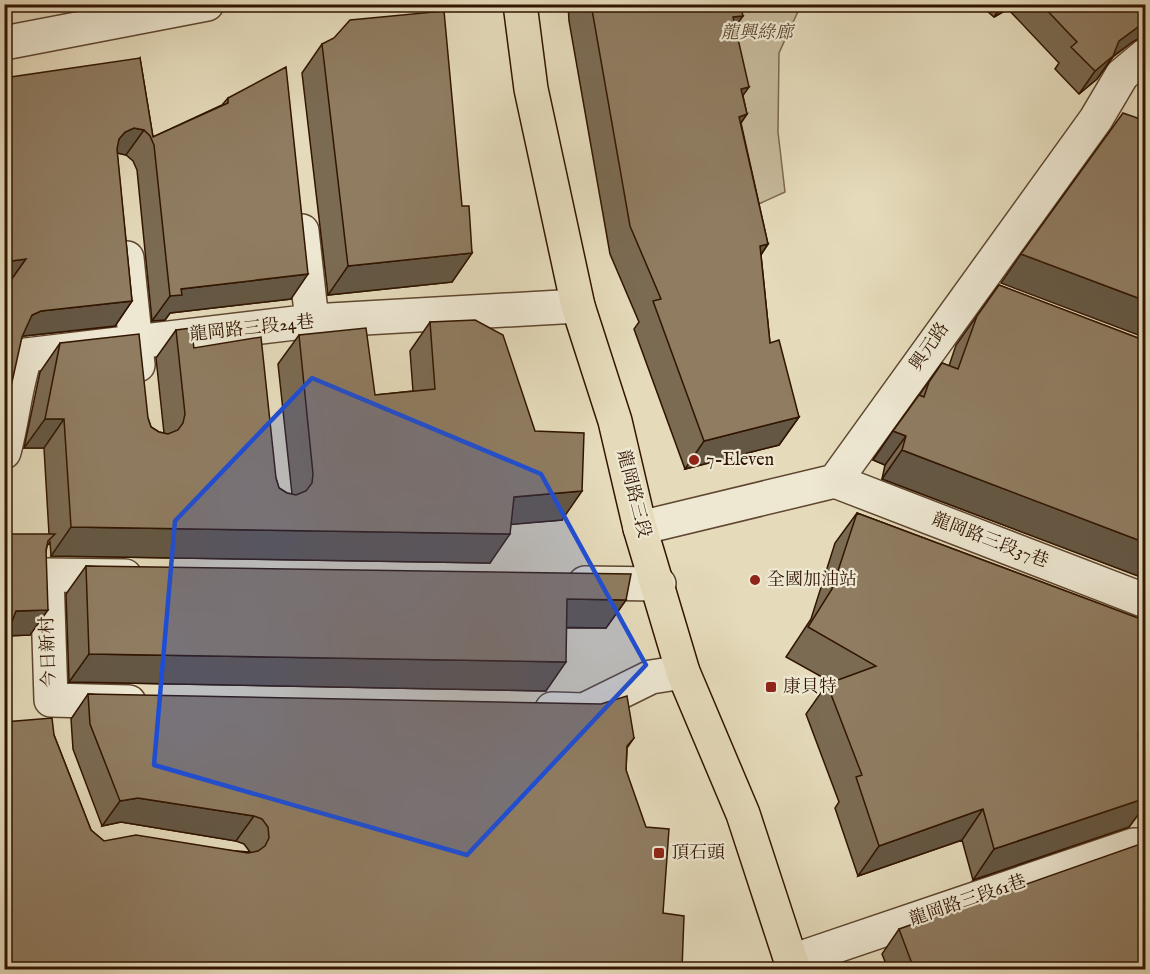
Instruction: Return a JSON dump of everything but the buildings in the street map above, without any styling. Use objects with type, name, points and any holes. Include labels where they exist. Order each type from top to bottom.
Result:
[{"type":"main road","name":"龍岡路三段","points":[[520,4],[531,89],[578,306],[615,421],[640,528],[659,584],[683,672],[743,814],[793,965]]},
{"type":"lane","points":[[4,43],[207,4]]},
{"type":"lane","name":"興元路","points":[[835,481],[970,291],[1111,124],[1122,75],[1146,55]]},
{"type":"lane","points":[[298,196],[312,321]]},
{"type":"lane","points":[[124,229],[141,399]]},
{"type":"lane","points":[[970,291],[1003,303]]},
{"type":"lane","name":"龍岡路三段24巷","points":[[4,452],[12,421],[17,379],[26,355],[135,342],[257,340],[312,321],[578,306]]},
{"type":"lane","points":[[640,528],[835,481]]},
{"type":"lane","name":"龍岡路三段37巷","points":[[835,481],[1146,601]]},
{"type":"lane","name":"今日新村","points":[[155,577],[47,575],[52,716],[157,702]]},
{"type":"lane","points":[[551,582],[659,584]]},
{"type":"lane","points":[[524,709],[584,710],[651,677],[683,672]]},
{"type":"lane","name":"龍岡路三段61巷","points":[[793,965],[1134,845],[1146,845]]},
{"type":"highlighted area","points":[[312,378],[541,474],[646,665],[467,855],[154,765],[175,521]]},
{"type":"green space","name":"龍興綠廊","points":[[728,5],[801,5],[779,53],[778,132],[785,192],[739,213]]},
{"type":"place","name":"7-Eleven","points":[[694,460]]},
{"type":"place","name":"全國加油站","points":[[755,580]]},
{"type":"place","name":"康貝特","points":[[771,687]]},
{"type":"place","name":"頂石頭","points":[[659,853]]}]
